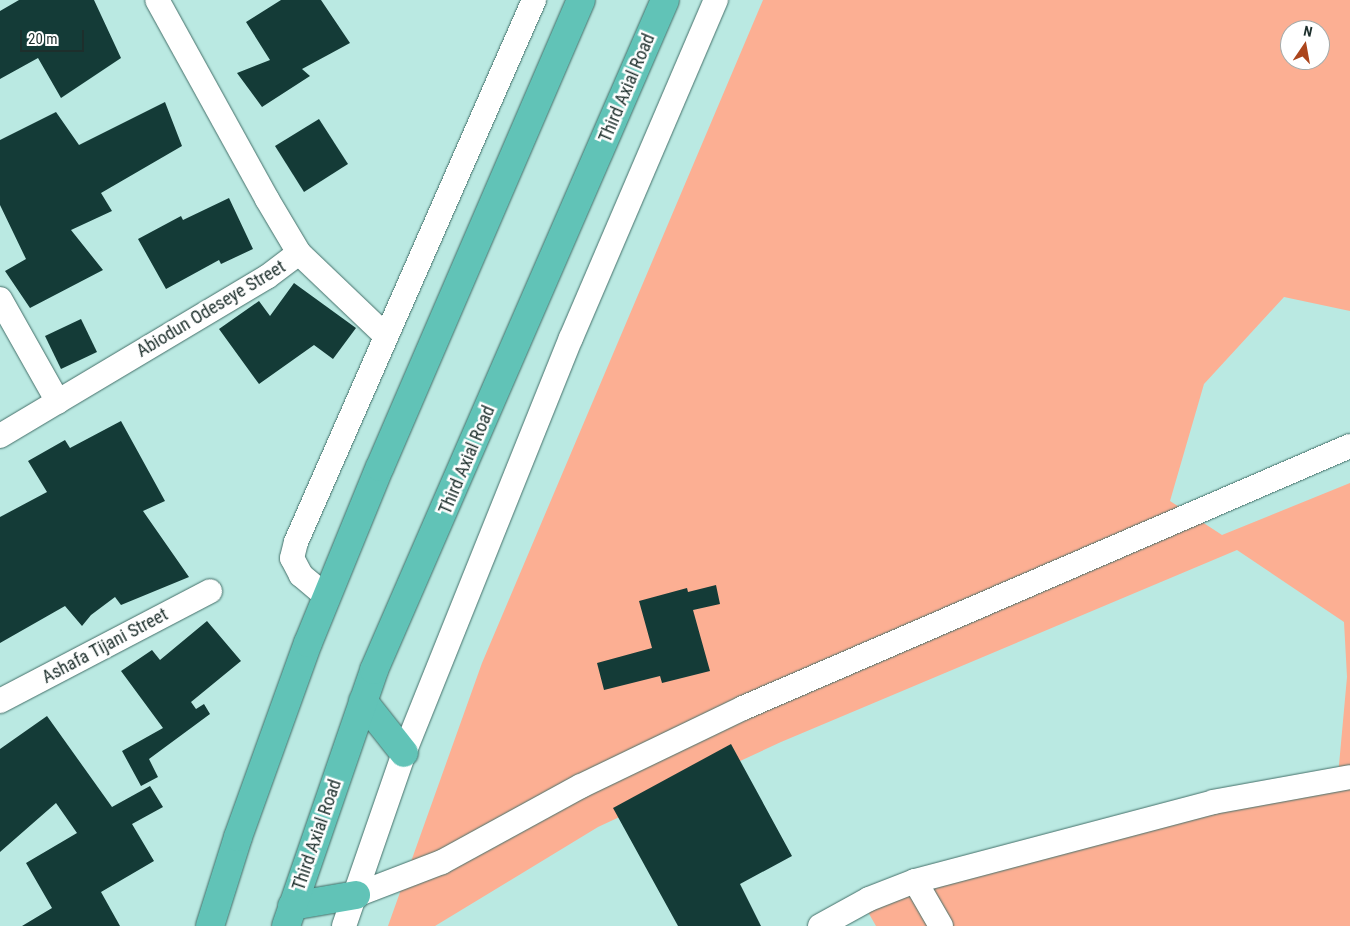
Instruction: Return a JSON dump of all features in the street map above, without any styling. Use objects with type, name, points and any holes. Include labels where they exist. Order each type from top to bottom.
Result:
[{"type":"highway","points":[[210,926],[241,828],[327,597],[380,467],[581,0]]},
{"type":"highway","name":"Third Axial Road","points":[[289,916],[374,670],[451,497],[665,0]]},
{"type":"highway","points":[[364,701],[404,754]]},
{"type":"highway","points":[[289,916],[356,894]]},
{"type":"street","name":"Abiodun Odeseye Street","points":[[0,436],[267,276],[299,253],[157,0]]},
{"type":"street","points":[[327,597],[301,575],[292,558],[296,542],[534,0]]},
{"type":"street","points":[[344,926],[404,754],[571,338],[716,0]]},
{"type":"street","points":[[299,253],[386,336]]},
{"type":"street","points":[[0,299],[58,402]]},
{"type":"street","points":[[356,894],[442,862],[581,786],[743,708],[1350,446]]},
{"type":"street","name":"Ashafa Tijani Street","points":[[0,701],[210,591]]},
{"type":"street","points":[[820,926],[869,900],[914,881],[1213,802],[1350,777]]},
{"type":"street","points":[[914,881],[941,926]]},
{"type":"shaded area","points":[[763,0],[1350,0],[1350,311],[1284,297],[1204,384],[1170,501],[1222,535],[1350,483],[1350,926],[876,926],[868,912],[898,899],[1068,842],[1338,776],[1347,677],[1344,622],[1237,550],[781,742],[598,827],[435,926],[388,926],[482,663]]},
{"type":"building","points":[[19,0],[94,0],[121,58],[61,98],[38,58],[0,79],[0,11]]},
{"type":"building","points":[[281,0],[321,0],[350,43],[302,69],[310,76],[262,107],[237,73],[270,60],[246,22]]},
{"type":"building","points":[[165,102],[182,146],[101,193],[112,211],[71,230],[103,270],[30,308],[5,271],[26,259],[0,205],[0,140],[56,112],[79,145]]},
{"type":"building","points":[[319,119],[348,164],[304,192],[275,146]]},
{"type":"building","points":[[229,198],[253,249],[221,264],[219,260],[166,289],[138,239],[181,216],[183,220]]},
{"type":"building","points":[[294,283],[356,328],[333,359],[314,345],[259,384],[219,329],[259,301],[270,316]]},
{"type":"building","points":[[81,319],[97,352],[61,369],[45,336]]},
{"type":"building","points":[[121,421],[165,501],[143,511],[189,577],[121,605],[115,597],[91,615],[82,626],[65,606],[0,643],[0,517],[47,492],[28,461],[65,440],[70,448]]},
{"type":"building","points":[[716,585],[720,604],[693,610],[710,671],[662,683],[660,676],[604,690],[597,663],[652,648],[639,601],[687,588],[688,592]]},
{"type":"building","points":[[207,621],[241,661],[191,702],[196,709],[204,704],[210,714],[149,759],[158,777],[141,786],[122,751],[163,728],[121,671],[152,650],[160,660]]},
{"type":"building","points":[[47,716],[112,807],[150,786],[163,807],[132,824],[154,861],[101,892],[120,926],[22,926],[52,908],[26,863],[77,833],[56,803],[0,852],[0,749]]},
{"type":"building","points":[[731,744],[792,856],[740,884],[761,926],[678,926],[613,808]]}]
